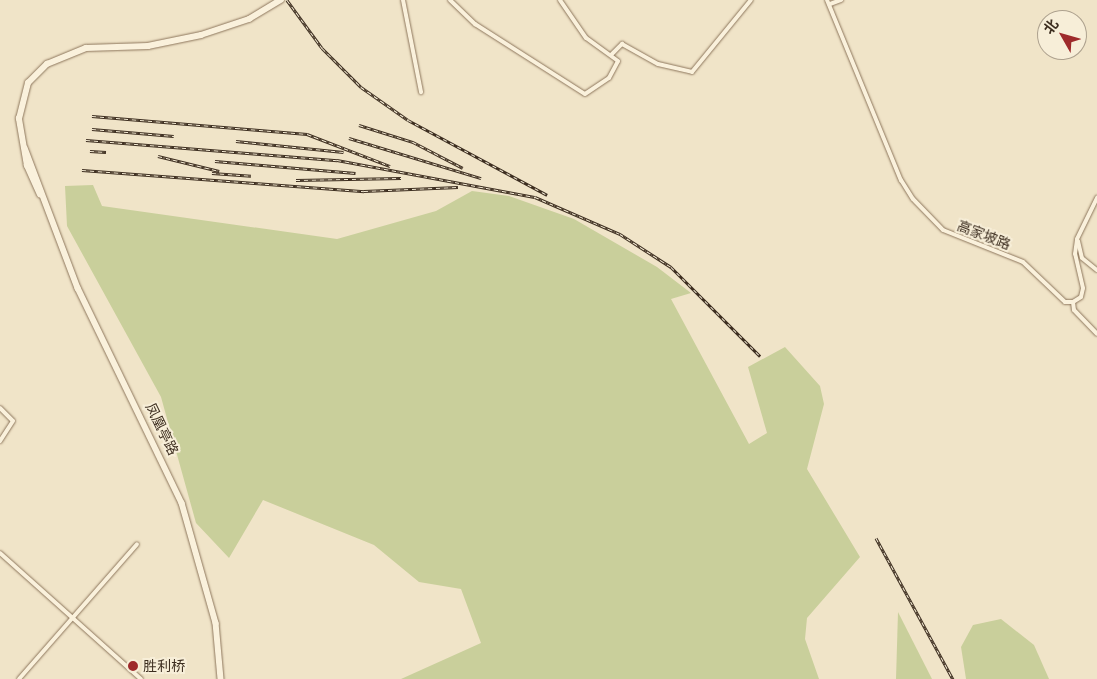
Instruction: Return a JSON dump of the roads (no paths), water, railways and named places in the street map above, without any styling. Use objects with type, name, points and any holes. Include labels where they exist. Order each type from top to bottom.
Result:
[{"type":"street","name":"凤凰亭路","points":[[221,679],[216,623],[182,503],[78,288],[25,148],[19,119],[22,95],[36,73],[59,56],[86,48],[148,46],[201,35],[249,19],[281,0]]},
{"type":"street","points":[[403,0],[421,92]]},
{"type":"street","points":[[450,0],[475,24],[495,33],[582,93],[602,85],[616,69],[618,61],[586,38],[560,0]]},
{"type":"street","points":[[611,55],[622,44],[658,64],[692,72],[751,0]]},
{"type":"street","points":[[828,2],[841,0]]},
{"type":"street","name":"高家坡路","points":[[828,2],[901,180],[913,200],[954,238],[1022,262],[1065,302],[1074,302]]},
{"type":"street","points":[[1097,198],[1077,239],[1075,254],[1083,288],[1082,297],[1074,302],[1074,310],[1097,334]]},
{"type":"street","points":[[1077,239],[1082,258],[1097,270]]},
{"type":"street","points":[[0,408],[14,421],[0,441]]},
{"type":"street","points":[[19,679],[70,616],[137,544]]},
{"type":"street","points":[[0,553],[141,679]]},
{"type":"railway","points":[[287,0],[322,48],[361,87],[408,120],[547,195]]},
{"type":"railway","points":[[92,116],[307,134],[390,166]]},
{"type":"railway","points":[[359,125],[413,142],[463,168]]},
{"type":"railway","points":[[92,129],[174,136]]},
{"type":"railway","points":[[349,138],[481,178]]},
{"type":"railway","points":[[86,140],[337,160],[535,197],[620,234],[671,267],[760,356]]},
{"type":"railway","points":[[236,141],[343,152]]},
{"type":"railway","points":[[90,151],[106,152]]},
{"type":"railway","points":[[158,156],[219,171]]},
{"type":"railway","points":[[215,161],[355,173]]},
{"type":"railway","points":[[82,170],[364,191],[458,187]]},
{"type":"railway","points":[[212,173],[251,176]]},
{"type":"railway","points":[[296,180],[401,178]]},
{"type":"railway","points":[[876,538],[953,679]]},
{"type":"place","name":"胜利桥","points":[[133,666]]}]
